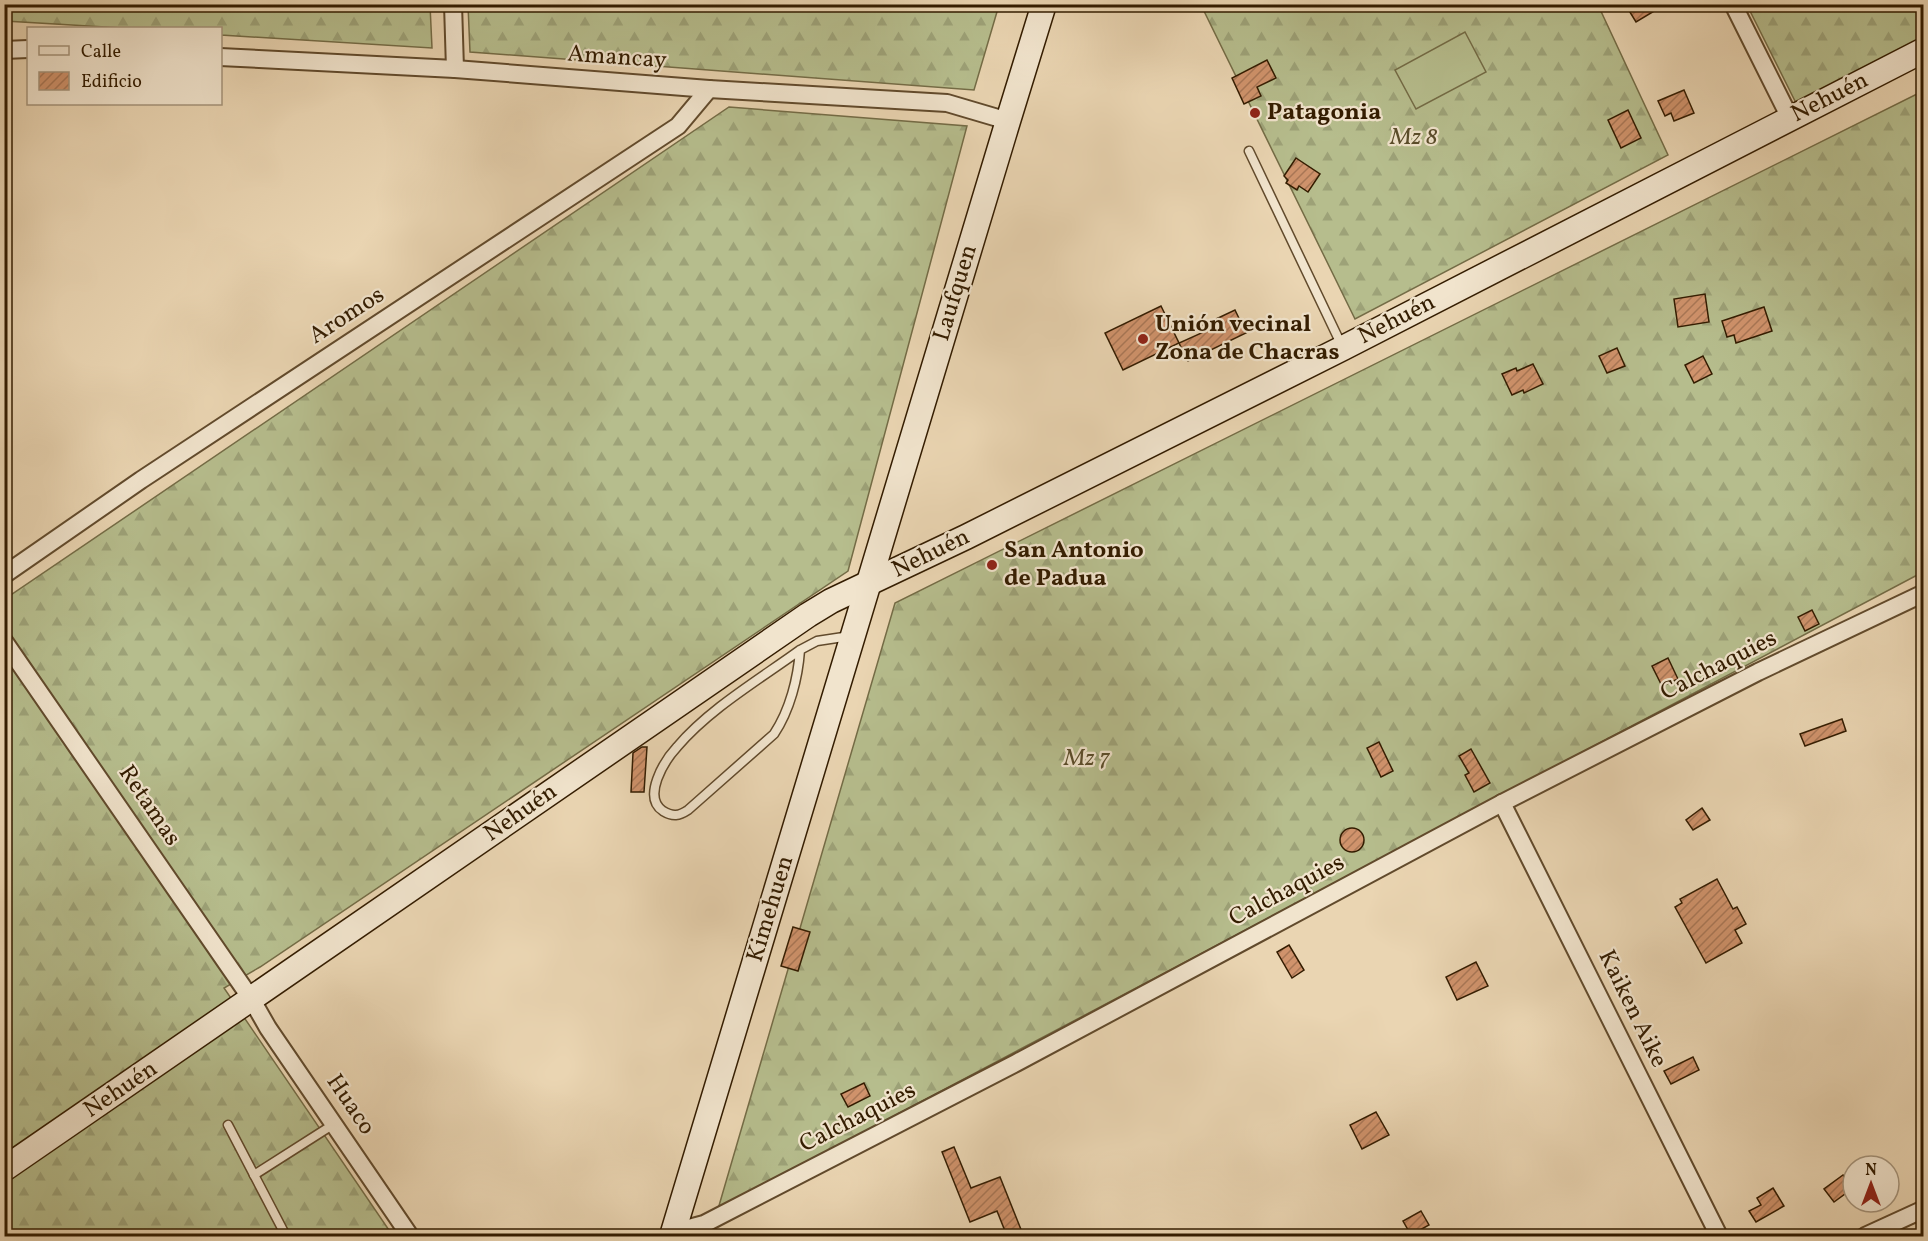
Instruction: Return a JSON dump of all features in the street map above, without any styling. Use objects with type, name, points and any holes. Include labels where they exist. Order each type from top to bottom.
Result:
[{"type":"street","points":[[453,4],[455,69]]},
{"type":"street","name":"Laufquen","points":[[870,582],[1044,4]]},
{"type":"street","points":[[1734,4],[1790,118]]},
{"type":"street","points":[[4,50],[27,49]]},
{"type":"street","name":"Nehuén","points":[[4,1170],[808,615],[870,582],[966,537],[1343,348],[1923,50]]},
{"type":"street","name":"Amancay","points":[[222,57],[455,69],[709,89],[947,103],[1008,121]]},
{"type":"street","name":"Aromos","points":[[4,575],[141,480],[678,126],[709,89]]},
{"type":"street","name":"Kimehuen","points":[[673,1232],[870,582]]},
{"type":"street","name":"Calchaquies","points":[[673,1232],[705,1224],[1016,1064],[1502,803],[1758,672],[1923,593]]},
{"type":"street","name":"Retamas","points":[[4,641],[252,1000]]},
{"type":"street","name":"Kaiken Aike","points":[[1502,803],[1719,1236]]},
{"type":"street","name":"Huaco","points":[[252,1000],[268,1028],[410,1236]]},
{"type":"street","points":[[1865,1236],[1923,1209]]},
{"type":"lane","points":[[1249,151],[1343,348]]},
{"type":"lane","points":[[800,650],[798,668],[783,720],[774,734],[681,815],[670,815],[658,807],[654,800],[656,782],[676,748],[701,722],[800,650],[817,640],[853,636]]},
{"type":"lane","points":[[254,1176],[334,1124]]},
{"type":"lane","points":[[228,1125],[286,1236]]},
{"type":"green space","points":[[468,4],[999,5],[974,90],[470,52]]},
{"type":"green space","points":[[4,5],[430,5],[432,48],[222,35],[222,27],[105,27],[5,21]]},
{"type":"green space","name":"Mz 8","points":[[1201,5],[1598,5],[1668,155],[1355,319]]},
{"type":"green space","points":[[1747,5],[1923,5],[1923,38],[1797,105]]},
{"type":"green space","points":[[1465,32],[1486,72],[1416,109],[1395,70]]},
{"type":"green space","name":"Mz 7","points":[[1923,91],[1923,572],[718,1209],[895,603]]},
{"type":"green space","points":[[729,107],[967,126],[848,571],[260,967],[224,988],[393,1236],[5,1236],[5,599]]},
{"type":"building","points":[[1637,4],[1666,4],[1636,22],[1628,9]]},
{"type":"building","name":"Patagonia","points":[[1267,60],[1276,78],[1257,87],[1261,96],[1244,104],[1232,78]]},
{"type":"building","points":[[1684,90],[1694,113],[1674,121],[1671,113],[1665,116],[1658,101]]},
{"type":"building","points":[[1628,110],[1641,138],[1621,148],[1608,120]]},
{"type":"building","points":[[1296,158],[1320,174],[1308,192],[1299,186],[1297,190],[1286,183],[1288,180],[1284,176]]},
{"type":"building","points":[[1705,294],[1709,322],[1678,327],[1674,299]]},
{"type":"building","points":[[1161,306],[1179,343],[1123,370],[1105,333]]},
{"type":"building","points":[[1764,307],[1772,331],[1736,343],[1734,335],[1727,337],[1722,321]]},
{"type":"building","points":[[1235,310],[1246,333],[1188,361],[1179,343],[1206,331],[1203,325]]},
{"type":"building","points":[[1617,348],[1625,366],[1607,373],[1599,356]]},
{"type":"building","points":[[1703,356],[1712,374],[1694,383],[1685,365]]},
{"type":"building","points":[[1533,364],[1543,384],[1524,393],[1523,390],[1512,395],[1502,374]]},
{"type":"building","points":[[1812,610],[1819,624],[1805,631],[1798,617]]},
{"type":"building","points":[[1668,658],[1678,679],[1662,686],[1652,666]]},
{"type":"building","points":[[1842,719],[1846,731],[1805,746],[1800,734]]},
{"type":"building","points":[[1379,742],[1393,771],[1381,777],[1367,748]]},
{"type":"building","points":[[642,747],[647,747],[644,792],[631,792],[633,753]]},
{"type":"building","points":[[1471,749],[1490,783],[1474,792],[1465,775],[1469,773],[1459,756]]},
{"type":"building","points":[[1702,808],[1710,820],[1693,830],[1686,820]]},
{"type":"building","points":[[1352,828],[1357,829],[1363,835],[1363,845],[1357,851],[1352,852],[1347,851],[1341,845],[1340,840],[1341,835],[1347,829]]},
{"type":"building","points":[[1717,879],[1733,909],[1737,907],[1746,924],[1735,930],[1742,943],[1706,963],[1675,907],[1682,903],[1680,899]]},
{"type":"building","points":[[793,927],[810,932],[798,971],[781,966]]},
{"type":"building","points":[[1289,945],[1304,970],[1292,978],[1277,952]]},
{"type":"building","points":[[1476,962],[1488,986],[1457,1000],[1446,977]]},
{"type":"building","points":[[1693,1057],[1699,1070],[1671,1084],[1664,1071]]},
{"type":"building","points":[[864,1083],[870,1096],[848,1107],[841,1094]]},
{"type":"building","points":[[1376,1112],[1389,1135],[1362,1149],[1350,1125]]},
{"type":"building","points":[[954,1147],[971,1188],[1000,1177],[1022,1232],[1007,1236],[997,1211],[970,1222],[942,1152]]},
{"type":"building","points":[[1841,1176],[1841,1197],[1834,1202],[1824,1189]]},
{"type":"building","points":[[1773,1188],[1784,1206],[1756,1222],[1749,1211],[1761,1205],[1757,1198]]},
{"type":"building","points":[[1421,1211],[1429,1225],[1411,1235],[1403,1221]]},
{"type":"place","name":"Patagonia","points":[[1255,113]]},
{"type":"place","name":"Unión vecinal Zona de Chacras","points":[[1143,339]]},
{"type":"place","name":"San Antonio de Padua","points":[[992,565]]}]
